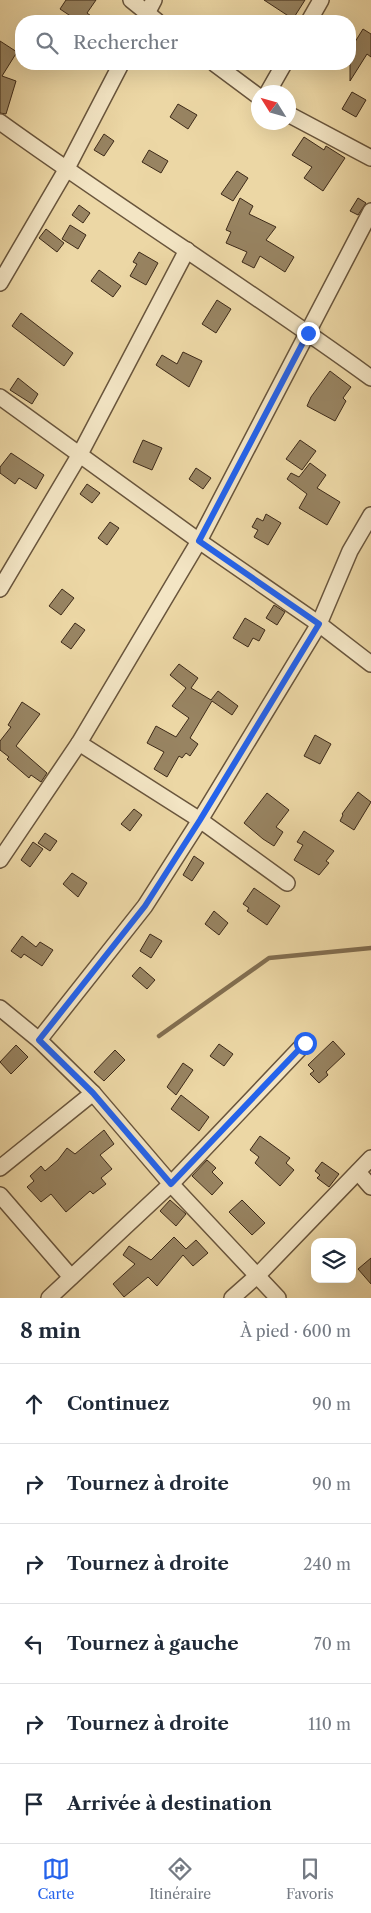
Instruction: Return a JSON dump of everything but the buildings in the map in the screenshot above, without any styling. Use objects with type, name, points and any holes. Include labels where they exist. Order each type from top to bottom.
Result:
[{"type":"street","points":[[131,0],[145,15]]},
{"type":"street","points":[[150,15],[154,0]]},
{"type":"street","points":[[312,15],[321,0]]},
{"type":"street","points":[[0,283],[66,170],[118,70]]},
{"type":"street","points":[[222,70],[251,91]]},
{"type":"street","points":[[272,85],[281,70]]},
{"type":"street","points":[[296,118],[371,158]]},
{"type":"street","points":[[0,122],[66,170],[187,250],[371,378]]},
{"type":"street","points":[[0,860],[79,743],[199,541],[371,211]]},
{"type":"street","points":[[0,589],[80,454],[187,250]]},
{"type":"street","points":[[0,397],[199,541],[319,624],[371,664]]},
{"type":"street","points":[[39,1040],[145,906],[200,820],[319,624],[350,551],[371,515]]},
{"type":"street","points":[[79,743],[200,820],[287,883]]},
{"type":"street","points":[[0,1008],[39,1040],[93,1093],[171,1184],[278,1298]]},
{"type":"street","points":[[49,1298],[171,1184],[305,1043]]},
{"type":"street","points":[[0,1168],[93,1093]]},
{"type":"street","points":[[232,1298],[258,1275],[371,1158]]},
{"type":"street","points":[[358,1172],[371,1187]]},
{"type":"street","points":[[0,1195],[71,1277]]},
{"type":"waterway","points":[[159,1036],[269,958],[371,948]]},
{"type":"route","points":[[305,1043],[171,1184],[93,1093],[39,1040],[145,906],[200,820],[319,624],[199,541],[308,333]]}]
